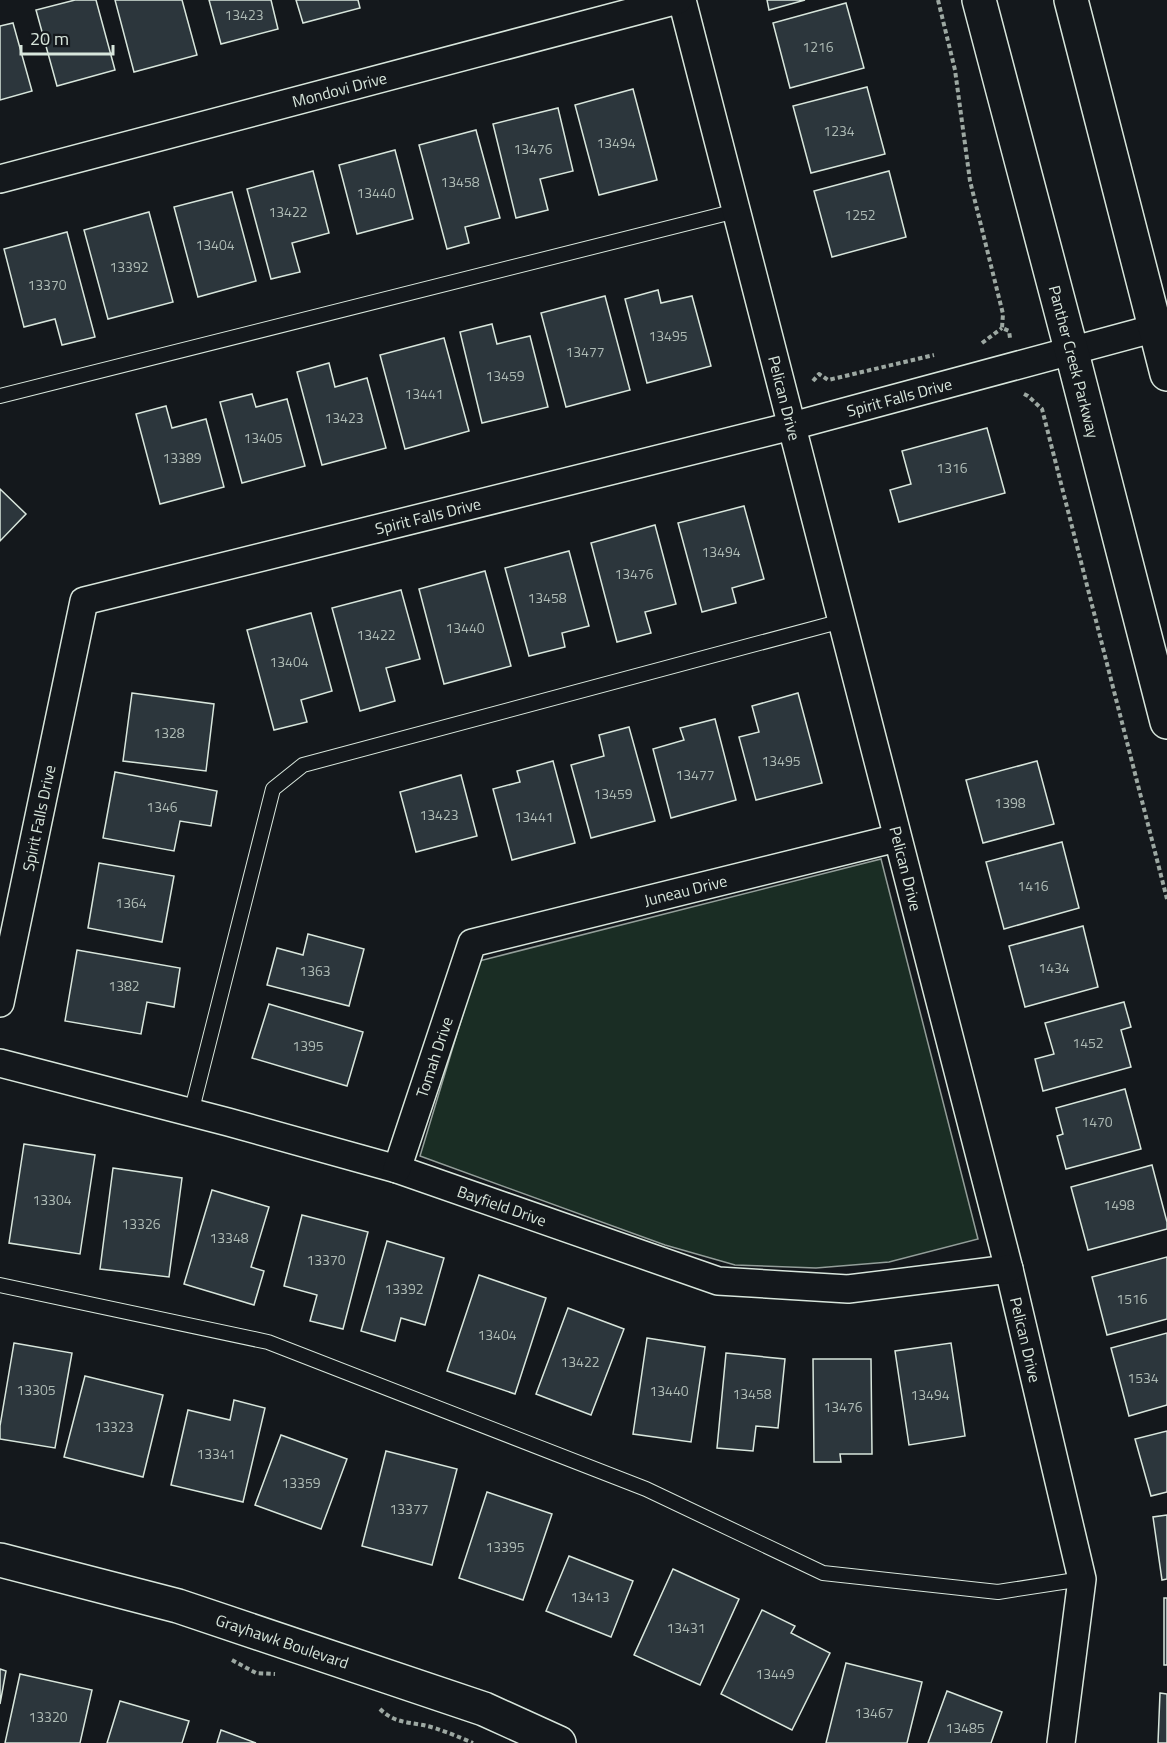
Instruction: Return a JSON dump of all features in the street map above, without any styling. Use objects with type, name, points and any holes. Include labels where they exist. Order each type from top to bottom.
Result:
[{"type":"main road","name":"Panther Creek Parkway","points":[[979,0],[1167,722]]},
{"type":"main road","points":[[1071,0],[1161,326],[1167,374]]},
{"type":"main road","name":"Grayhawk Boulevard","points":[[0,1560],[178,1606],[484,1709],[559,1743]]},
{"type":"street","name":"Mondovi Drive","points":[[0,179],[680,0]]},
{"type":"street","name":"Pelican Drive","points":[[680,0],[1009,1269],[1082,1578],[1061,1743]]},
{"type":"street","name":"Spirit Falls Drive","points":[[0,1003],[84,601],[792,426],[1161,326]]},
{"type":"street","name":"Juneau Drive","points":[[472,943],[897,838]]},
{"type":"street","name":"Tomah Drive","points":[[397,1169],[472,943]]},
{"type":"street","name":"Bayfield Drive","points":[[0,1064],[397,1169],[718,1281],[848,1289],[1009,1269]]},
{"type":"lane","points":[[0,396],[736,211]]},
{"type":"lane","points":[[191,1113],[273,789],[303,765],[842,621]]},
{"type":"lane","points":[[0,1284],[268,1342],[646,1489],[824,1573],[998,1592],[1082,1578]]},
{"type":"path","points":[[938,0],[955,70],[970,181],[1003,314],[1002,328],[983,343],[972,346]]},
{"type":"path","points":[[1002,328],[1009,332],[1016,364]]},
{"type":"path","points":[[813,381],[819,374],[828,380],[939,354]]},
{"type":"path","points":[[1022,393],[1042,409],[1167,899]]},
{"type":"green space","points":[[881,859],[978,1239],[889,1262],[816,1268],[735,1265],[665,1245],[420,1156],[479,961]]},
{"type":"building","points":[[75,0],[96,0],[115,70],[57,86],[36,10]]},
{"type":"building","points":[[115,0],[182,0],[197,55],[134,72]]},
{"type":"building","points":[[209,0],[271,0],[278,29],[221,44]]},
{"type":"building","points":[[296,0],[358,0],[360,8],[303,23]]},
{"type":"building","points":[[767,0],[805,0],[769,10]]},
{"type":"building","points":[[846,3],[864,68],[790,88],[773,23]]},
{"type":"building","points":[[13,23],[32,91],[0,100],[0,26]]},
{"type":"building","points":[[867,87],[885,154],[811,173],[793,106]]},
{"type":"building","points":[[633,89],[657,180],[599,195],[575,105]]},
{"type":"building","points":[[558,108],[573,171],[540,179],[548,210],[516,218],[493,124]]},
{"type":"building","points":[[476,130],[500,218],[465,227],[469,243],[447,249],[419,145]]},
{"type":"building","points":[[395,150],[413,219],[357,234],[339,165]]},
{"type":"building","points":[[313,171],[329,233],[292,243],[300,272],[271,279],[247,189]]},
{"type":"building","points":[[889,171],[906,237],[832,257],[814,191]]},
{"type":"building","points":[[232,192],[256,281],[198,297],[174,207]]},
{"type":"building","points":[[149,212],[173,302],[108,319],[84,230]]},
{"type":"building","points":[[67,232],[95,337],[62,345],[55,319],[24,327],[4,249]]},
{"type":"building","points":[[658,290],[661,303],[692,296],[711,366],[647,383],[625,299]]},
{"type":"building","points":[[605,296],[630,390],[566,407],[541,313]]},
{"type":"building","points":[[492,324],[497,344],[530,336],[548,407],[482,423],[460,332]]},
{"type":"building","points":[[444,338],[469,431],[405,449],[380,355]]},
{"type":"building","points":[[329,363],[335,387],[367,378],[386,448],[322,465],[297,372]]},
{"type":"building","points":[[252,394],[256,407],[287,399],[305,466],[242,483],[220,402]]},
{"type":"building","points":[[166,406],[172,428],[206,419],[224,487],[160,504],[136,414]]},
{"type":"building","points":[[987,428],[1005,493],[899,522],[890,490],[911,484],[902,451]]},
{"type":"building","points":[[0,489],[26,514],[0,541]]},
{"type":"building","points":[[744,506],[764,579],[732,588],[736,603],[702,612],[678,523]]},
{"type":"building","points":[[655,525],[676,604],[645,612],[651,633],[617,642],[591,543]]},
{"type":"building","points":[[569,551],[589,626],[562,633],[565,647],[529,656],[505,568]]},
{"type":"building","points":[[485,571],[511,666],[444,684],[419,589]]},
{"type":"building","points":[[401,590],[420,659],[386,668],[395,701],[360,711],[332,608]]},
{"type":"building","points":[[311,613],[332,691],[301,700],[307,722],[274,730],[247,630]]},
{"type":"building","points":[[132,693],[214,704],[206,771],[123,761]]},
{"type":"building","points":[[798,693],[822,783],[756,800],[739,737],[759,732],[752,706]]},
{"type":"building","points":[[715,719],[736,800],[671,818],[653,749],[684,740],[680,728]]},
{"type":"building","points":[[629,727],[655,821],[591,838],[571,765],[604,756],[599,735]]},
{"type":"building","points":[[553,761],[575,843],[512,860],[493,789],[520,782],[517,771]]},
{"type":"building","points":[[1037,761],[1054,824],[983,843],[966,780]]},
{"type":"building","points":[[115,772],[217,791],[211,826],[180,821],[174,851],[103,838]]},
{"type":"building","points":[[461,775],[477,836],[416,852],[400,792]]},
{"type":"building","points":[[1062,842],[1079,908],[1004,929],[986,862]]},
{"type":"building","points":[[99,863],[174,876],[162,942],[88,928]]},
{"type":"building","points":[[1083,926],[1098,987],[1025,1007],[1009,946]]},
{"type":"building","points":[[308,934],[364,949],[349,1006],[267,985],[277,948],[303,955]]},
{"type":"building","points":[[77,950],[180,968],[174,1007],[147,1002],[141,1034],[65,1021]]},
{"type":"building","points":[[1124,1002],[1131,1027],[1121,1030],[1131,1067],[1043,1091],[1035,1059],[1054,1054],[1045,1023]]},
{"type":"building","points":[[269,1004],[363,1032],[347,1086],[252,1058]]},
{"type":"building","points":[[1125,1089],[1141,1149],[1066,1169],[1057,1136],[1063,1134],[1056,1108]]},
{"type":"building","points":[[24,1144],[95,1155],[80,1254],[9,1243]]},
{"type":"building","points":[[1152,1165],[1167,1229],[1088,1250],[1071,1187]]},
{"type":"building","points":[[113,1168],[182,1178],[169,1277],[100,1269]]},
{"type":"building","points":[[212,1190],[269,1207],[251,1267],[264,1271],[254,1305],[184,1284]]},
{"type":"building","points":[[302,1215],[368,1232],[343,1329],[310,1321],[317,1295],[284,1286]]},
{"type":"building","points":[[387,1241],[444,1258],[425,1325],[401,1318],[395,1341],[361,1331]]},
{"type":"building","points":[[1167,1257],[1167,1319],[1107,1335],[1092,1277]]},
{"type":"building","points":[[479,1275],[546,1298],[515,1394],[447,1371]]},
{"type":"building","points":[[568,1308],[624,1329],[591,1415],[536,1394]]},
{"type":"building","points":[[1167,1333],[1167,1405],[1129,1416],[1111,1348]]},
{"type":"building","points":[[647,1338],[705,1347],[691,1442],[633,1434]]},
{"type":"building","points":[[14,1343],[72,1353],[55,1448],[0,1439],[0,1426]]},
{"type":"building","points":[[951,1343],[965,1436],[909,1445],[895,1351]]},
{"type":"building","points":[[726,1353],[785,1359],[778,1428],[756,1426],[753,1451],[717,1448]]},
{"type":"building","points":[[813,1359],[871,1359],[872,1454],[840,1454],[841,1462],[814,1462]]},
{"type":"building","points":[[85,1376],[163,1395],[143,1477],[64,1457]]},
{"type":"building","points":[[234,1400],[265,1408],[243,1502],[171,1485],[188,1410],[230,1420]]},
{"type":"building","points":[[1167,1431],[1167,1492],[1151,1496],[1135,1439]]},
{"type":"building","points":[[281,1435],[347,1459],[321,1529],[255,1505]]},
{"type":"building","points":[[386,1451],[457,1469],[432,1565],[362,1546]]},
{"type":"building","points":[[487,1492],[552,1514],[523,1600],[459,1578]]},
{"type":"building","points":[[1167,1515],[1167,1579],[1162,1580],[1153,1517]]},
{"type":"building","points":[[569,1556],[633,1581],[611,1637],[546,1611]]},
{"type":"building","points":[[673,1569],[739,1599],[700,1685],[634,1655]]},
{"type":"building","points":[[1164,1598],[1167,1598],[1167,1665],[1164,1665]]},
{"type":"building","points":[[762,1610],[795,1626],[791,1633],[830,1653],[792,1730],[721,1694]]},
{"type":"building","points":[[846,1663],[922,1682],[907,1743],[826,1743]]},
{"type":"building","points":[[0,1669],[6,1671],[0,1704]]},
{"type":"building","points":[[20,1674],[92,1690],[80,1743],[5,1743]]},
{"type":"building","points":[[947,1691],[1002,1712],[991,1743],[928,1743]]},
{"type":"building","points":[[1160,1693],[1167,1694],[1167,1743],[1158,1743]]},
{"type":"building","points":[[120,1701],[189,1721],[182,1743],[107,1743]]},
{"type":"building","points":[[221,1730],[256,1743],[217,1743]]}]
